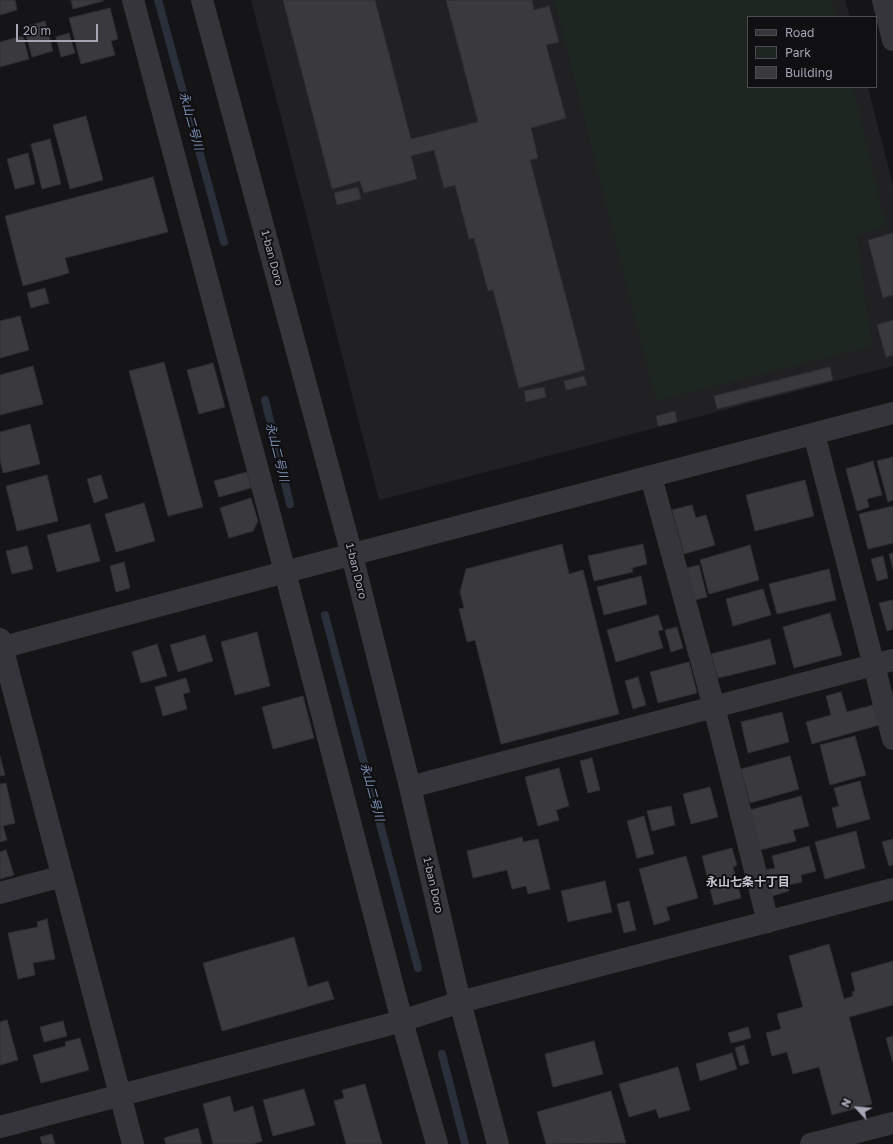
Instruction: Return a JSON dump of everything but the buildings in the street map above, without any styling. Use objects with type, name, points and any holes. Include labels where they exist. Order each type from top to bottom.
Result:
[{"type":"street","points":[[133,0],[285,572],[402,1021],[437,1144]]},
{"type":"street","name":"1-ban Doro","points":[[202,0],[352,555],[410,787],[460,1002],[498,1144]]},
{"type":"street","points":[[883,0],[893,40]]},
{"type":"street","points":[[133,1144],[1,645],[352,555],[893,413]]},
{"type":"street","points":[[814,434],[883,662],[893,739]]},
{"type":"street","points":[[651,476],[714,707],[768,922]]},
{"type":"street","points":[[410,787],[883,662]]},
{"type":"street","points":[[0,893],[63,876]]},
{"type":"street","points":[[0,1127],[402,1021],[460,1002],[893,889]]},
{"type":"street","points":[[811,1144],[893,1123]]},
{"type":"shaded area","points":[[251,0],[845,0],[850,16],[747,16],[747,88],[868,88],[893,186],[893,366],[379,500]]},
{"type":"green space","points":[[554,0],[832,0],[837,16],[747,16],[747,88],[853,88],[886,225],[857,236],[872,346],[656,401]]},
{"type":"waterway","name":"永山二号川","points":[[158,0],[224,242]]},
{"type":"waterway","name":"永山二号川","points":[[265,400],[290,504]]},
{"type":"waterway","name":"永山二号川","points":[[325,615],[418,968]]},
{"type":"waterway","name":"永山二号川","points":[[442,1054],[465,1144]]},
{"type":"district","name":"永山七条十丁目","points":[[748,882]]}]
